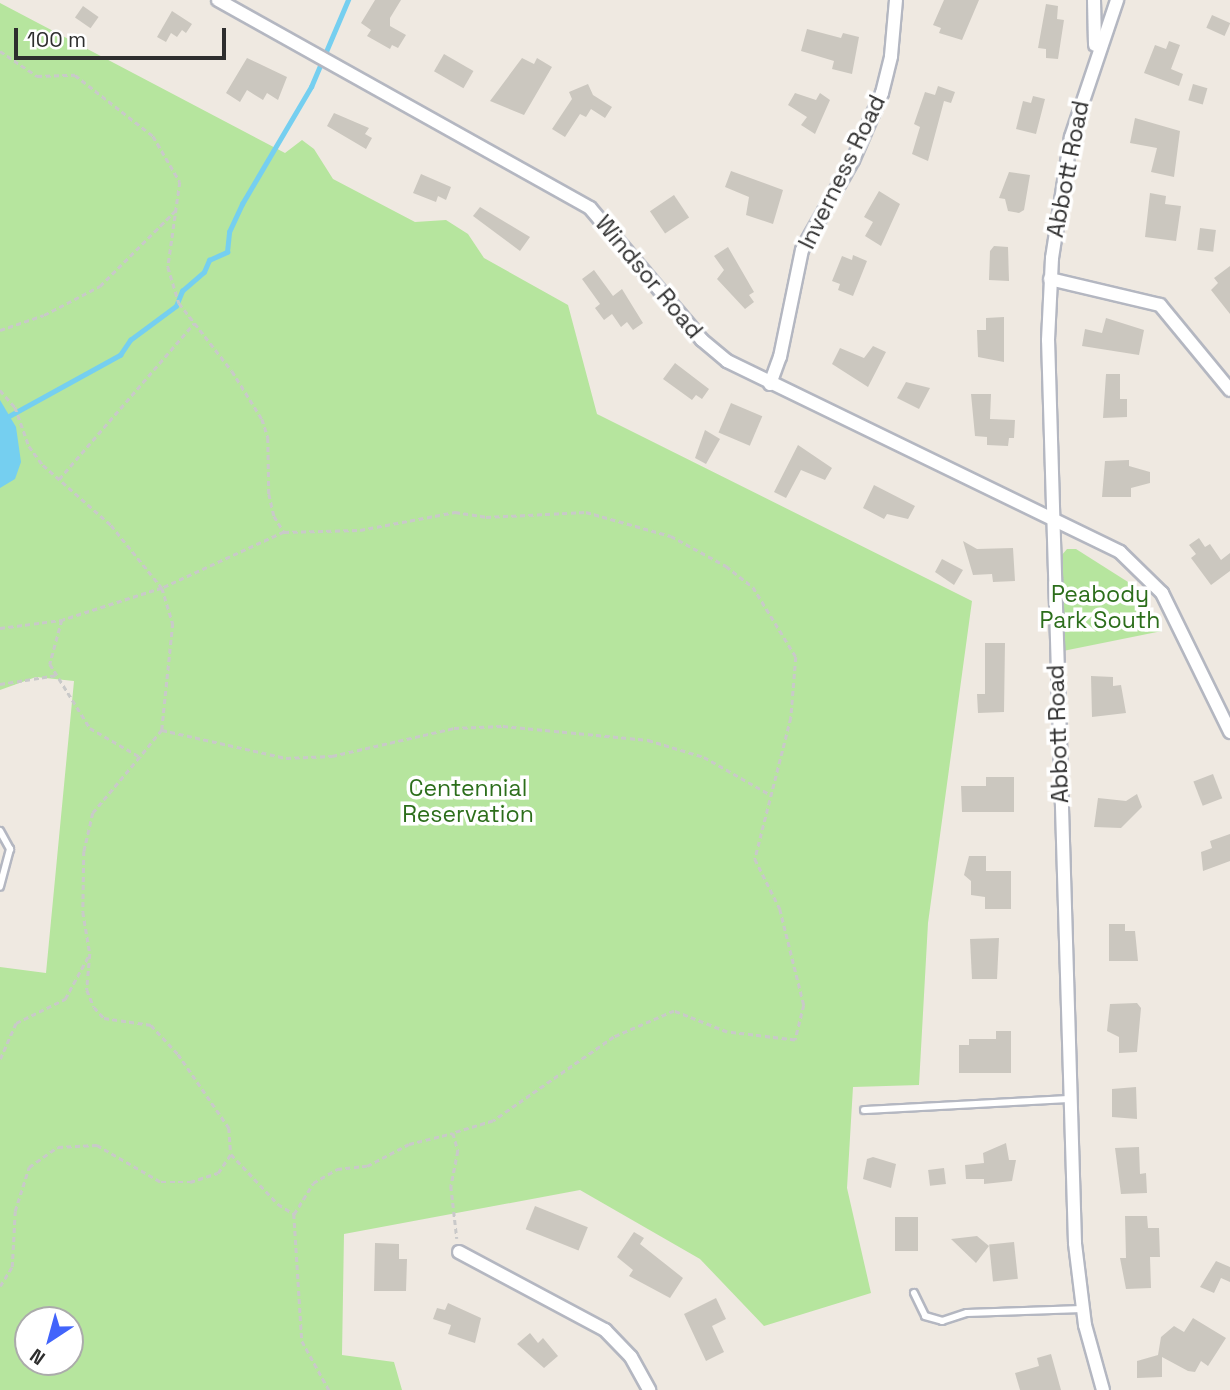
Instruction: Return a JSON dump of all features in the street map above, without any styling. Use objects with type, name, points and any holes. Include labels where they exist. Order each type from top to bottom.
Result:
[{"type":"street","name":"Windsor Road","points":[[218,0],[590,208],[709,348],[770,384],[904,451],[1053,516],[1120,552],[1154,583],[1192,648],[1230,732]]},
{"type":"street","name":"Inverness Road","points":[[770,384],[780,357],[802,250],[856,153],[882,93],[896,0]]},
{"type":"street","points":[[1092,64],[1094,0]]},
{"type":"street","name":"Abbott Road","points":[[1103,1390],[1082,1309],[1070,1099],[1053,516],[1050,279],[1067,159],[1092,64],[1117,0]]},
{"type":"street","points":[[1050,279],[1160,305],[1230,390]]},
{"type":"street","points":[[459,1252],[604,1330],[631,1357],[649,1390]]},
{"type":"lane","points":[[0,831],[10,849],[0,887]]},
{"type":"lane","points":[[864,1110],[1070,1099]]},
{"type":"lane","points":[[914,1293],[925,1316],[942,1321],[967,1313],[1082,1309]]},
{"type":"path","points":[[0,51],[37,76],[75,75],[153,136],[180,182],[168,267],[178,303],[195,321],[262,419],[268,438],[267,466],[274,516],[284,532]]},
{"type":"path","points":[[0,330],[44,314],[100,286],[176,210]]},
{"type":"path","points":[[59,479],[195,321]]},
{"type":"path","points":[[0,390],[15,407],[29,446],[59,479],[111,525],[162,588],[173,623],[162,730],[93,813],[84,851],[83,912],[90,954],[86,990],[94,1007],[104,1018],[151,1025],[178,1054],[229,1128],[230,1154],[218,1173],[190,1182],[161,1182],[97,1145],[58,1147],[29,1167],[15,1211],[12,1267],[0,1286]]},
{"type":"path","points":[[0,628],[62,620],[162,588],[284,532],[360,530],[454,512],[486,517],[586,512],[671,536],[702,551],[753,587],[796,657],[791,718],[755,859],[780,909],[804,1005],[795,1040],[727,1032],[674,1011],[614,1037],[493,1121],[409,1144],[367,1166],[337,1169],[313,1183],[293,1214],[302,1341],[328,1390]]},
{"type":"path","points":[[62,620],[50,664],[90,728],[140,757]]},
{"type":"path","points":[[0,684],[57,675]]},
{"type":"path","points":[[162,730],[286,758],[332,756],[466,728],[503,726],[648,740],[704,757],[771,795]]},
{"type":"path","points":[[0,1059],[16,1023],[65,999],[90,954]]},
{"type":"path","points":[[453,1133],[458,1151],[451,1186],[459,1252]]},
{"type":"path","points":[[230,1154],[278,1204],[293,1214]]},
{"type":"green space","name":"Centennial Reservation","points":[[0,3],[285,153],[302,140],[314,149],[333,179],[415,222],[446,220],[468,234],[484,258],[568,305],[597,414],[972,601],[928,923],[919,1085],[853,1087],[847,1188],[871,1293],[764,1326],[700,1259],[580,1190],[344,1234],[342,1355],[394,1362],[402,1390],[0,1390],[0,967],[46,973],[74,681],[36,677],[0,690]]},
{"type":"green space","name":"Peabody Park South","points":[[1067,549],[1076,549],[1128,582],[1162,631],[1063,651],[1061,556]]},
{"type":"water","points":[[0,400],[16,427],[21,462],[15,479],[0,488]]},
{"type":"building","points":[[375,0],[401,0],[390,18],[390,26],[406,35],[398,48],[392,45],[390,49],[367,36],[371,30],[361,23]]},
{"type":"building","points":[[944,0],[979,0],[962,40],[939,33],[941,28],[933,25]]},
{"type":"building","points":[[1046,4],[1058,6],[1057,19],[1064,20],[1058,59],[1046,58],[1046,49],[1038,48]]},
{"type":"building","points":[[83,6],[99,17],[91,28],[75,17]]},
{"type":"building","points":[[172,11],[192,24],[186,33],[182,30],[177,37],[171,33],[166,42],[157,37]]},
{"type":"building","points":[[1212,15],[1230,23],[1225,36],[1206,28]]},
{"type":"building","points":[[807,29],[841,38],[843,33],[859,37],[852,74],[832,69],[834,61],[801,51]]},
{"type":"building","points":[[1169,41],[1180,45],[1171,69],[1183,74],[1179,86],[1144,73],[1155,45],[1166,49]]},
{"type":"building","points":[[444,54],[473,71],[463,88],[434,71]]},
{"type":"building","points":[[247,58],[287,77],[278,100],[267,93],[263,100],[247,90],[240,102],[226,93]]},
{"type":"building","points":[[522,58],[534,64],[537,58],[552,67],[524,115],[490,101]]},
{"type":"building","points":[[588,84],[593,95],[612,107],[605,118],[591,109],[586,117],[580,114],[565,137],[552,129],[572,99],[569,92]]},
{"type":"building","points":[[1193,84],[1207,88],[1203,104],[1188,100]]},
{"type":"building","points":[[938,86],[955,92],[951,103],[944,101],[928,161],[912,154],[920,127],[914,124],[925,92],[935,95]]},
{"type":"building","points":[[795,93],[816,100],[820,93],[830,100],[815,134],[801,125],[807,117],[788,105]]},
{"type":"building","points":[[1033,96],[1045,99],[1036,134],[1016,129],[1023,101],[1031,103]]},
{"type":"building","points":[[334,113],[369,128],[365,134],[372,138],[366,149],[327,126]]},
{"type":"building","points":[[1135,118],[1180,131],[1174,177],[1151,172],[1157,148],[1130,143]]},
{"type":"building","points":[[731,171],[783,190],[773,224],[746,215],[749,197],[725,187]]},
{"type":"building","points":[[1009,172],[1030,175],[1024,210],[1019,213],[1008,211],[1005,199],[999,198]]},
{"type":"building","points":[[421,174],[451,187],[446,200],[438,196],[436,202],[413,193]]},
{"type":"building","points":[[879,191],[900,204],[881,246],[865,236],[873,222],[864,217]]},
{"type":"building","points":[[1150,193],[1166,196],[1165,204],[1181,206],[1176,241],[1145,237]]},
{"type":"building","points":[[674,195],[689,217],[665,234],[650,211]]},
{"type":"building","points":[[480,207],[530,237],[520,251],[473,216]]},
{"type":"building","points":[[1200,228],[1216,230],[1213,252],[1197,250]]},
{"type":"building","points":[[994,246],[1008,247],[1009,281],[989,280],[990,251]]},
{"type":"building","points":[[728,247],[754,292],[749,295],[754,302],[745,309],[717,279],[724,270],[714,256]]},
{"type":"building","points":[[853,255],[867,261],[853,296],[838,290],[840,284],[832,281],[842,256],[852,260]]},
{"type":"building","points":[[1230,266],[1230,314],[1211,290],[1218,283],[1214,278]]},
{"type":"building","points":[[594,270],[613,296],[622,289],[643,323],[633,330],[627,322],[621,327],[612,314],[604,320],[595,308],[600,304],[582,279]]},
{"type":"building","points":[[1004,317],[1004,362],[978,357],[977,330],[986,330],[986,318]]},
{"type":"building","points":[[1106,318],[1144,330],[1139,355],[1082,346],[1085,329],[1102,333]]},
{"type":"building","points":[[873,346],[886,352],[868,387],[832,364],[840,348],[864,358]]},
{"type":"building","points":[[675,363],[709,389],[702,399],[696,395],[692,400],[663,379]]},
{"type":"building","points":[[1106,374],[1120,374],[1120,399],[1127,399],[1127,417],[1103,418]]},
{"type":"building","points":[[906,382],[930,388],[919,409],[897,398]]},
{"type":"building","points":[[971,394],[991,394],[990,419],[1015,420],[1014,438],[1009,438],[1008,446],[987,445],[987,437],[975,436]]},
{"type":"building","points":[[731,403],[762,416],[750,446],[718,432]]},
{"type":"building","points":[[705,430],[720,439],[706,464],[695,458]]},
{"type":"building","points":[[798,445],[832,468],[825,480],[801,470],[786,498],[774,492]]},
{"type":"building","points":[[1129,460],[1129,466],[1150,472],[1150,483],[1131,488],[1131,497],[1102,497],[1105,461]]},
{"type":"building","points":[[874,485],[915,506],[908,519],[887,514],[884,519],[863,508]]},
{"type":"building","points":[[1199,538],[1205,547],[1210,544],[1221,560],[1230,553],[1230,571],[1211,585],[1191,558],[1196,554],[1189,545]]},
{"type":"building","points":[[963,541],[977,549],[1013,548],[1015,581],[993,582],[992,574],[973,575]]},
{"type":"building","points":[[942,559],[963,570],[954,585],[935,572]]},
{"type":"building","points":[[985,643],[1005,643],[1004,712],[978,713],[977,694],[985,694]]},
{"type":"building","points":[[1091,676],[1113,677],[1113,686],[1121,685],[1126,713],[1092,717]]},
{"type":"building","points":[[1213,774],[1222,798],[1203,806],[1193,782]]},
{"type":"building","points":[[986,777],[1014,777],[1014,812],[962,812],[961,786],[986,786]]},
{"type":"building","points":[[1137,794],[1142,807],[1121,828],[1094,827],[1098,798],[1126,801]]},
{"type":"building","points":[[1230,834],[1230,861],[1203,871],[1201,852],[1212,848],[1210,841]]},
{"type":"building","points":[[969,856],[986,856],[986,871],[1011,871],[1011,909],[985,909],[985,897],[971,895],[971,881],[964,875]]},
{"type":"building","points":[[1109,924],[1125,924],[1125,931],[1135,931],[1138,961],[1109,961]]},
{"type":"building","points":[[999,938],[997,979],[972,979],[970,939]]},
{"type":"building","points":[[1137,1003],[1141,1008],[1137,1052],[1119,1053],[1119,1037],[1107,1031],[1110,1004]]},
{"type":"building","points":[[996,1031],[1011,1031],[1011,1073],[959,1073],[959,1045],[969,1045],[969,1039],[996,1039]]},
{"type":"building","points":[[1136,1087],[1137,1119],[1112,1117],[1112,1089]]},
{"type":"building","points":[[1006,1143],[1009,1160],[1016,1160],[1012,1181],[984,1184],[984,1179],[966,1179],[965,1165],[984,1163],[983,1153]]},
{"type":"building","points":[[1139,1147],[1140,1174],[1146,1173],[1147,1193],[1121,1194],[1115,1148]]},
{"type":"building","points":[[873,1157],[896,1164],[891,1188],[863,1179],[867,1159]]},
{"type":"building","points":[[944,1168],[946,1184],[930,1186],[928,1170]]},
{"type":"building","points":[[535,1206],[588,1227],[578,1251],[526,1229]]},
{"type":"building","points":[[1125,1216],[1147,1216],[1148,1228],[1159,1228],[1160,1257],[1150,1257],[1151,1288],[1126,1289],[1120,1258],[1126,1258]]},
{"type":"building","points":[[895,1217],[918,1217],[918,1251],[895,1251]]},
{"type":"building","points":[[634,1232],[644,1238],[640,1244],[683,1278],[670,1298],[629,1276],[633,1270],[617,1257]]},
{"type":"building","points":[[977,1236],[989,1246],[976,1263],[951,1239]]},
{"type":"building","points":[[1014,1242],[1018,1279],[993,1281],[989,1245]]},
{"type":"building","points":[[375,1243],[399,1244],[399,1259],[407,1259],[406,1291],[374,1291]]},
{"type":"building","points":[[1216,1261],[1230,1267],[1230,1282],[1221,1278],[1214,1293],[1200,1287]]},
{"type":"building","points":[[716,1298],[726,1319],[712,1326],[724,1352],[706,1361],[684,1314]]},
{"type":"building","points":[[448,1303],[481,1318],[475,1343],[448,1334],[451,1325],[433,1319],[437,1308],[445,1310]]},
{"type":"building","points":[[1193,1318],[1226,1338],[1208,1366],[1201,1361],[1195,1372],[1188,1371],[1162,1357],[1162,1377],[1137,1378],[1137,1361],[1158,1355],[1161,1337],[1174,1326],[1184,1332]]},
{"type":"building","points":[[530,1333],[538,1343],[543,1338],[558,1356],[544,1368],[517,1344]]},
{"type":"building","points":[[1051,1354],[1061,1390],[1020,1390],[1015,1373],[1039,1366],[1037,1358]]},
{"type":"waterway","points":[[9,416],[120,355],[130,340],[176,306],[182,291],[204,272],[209,260],[227,252],[229,232],[242,204],[311,87],[348,0]]}]
